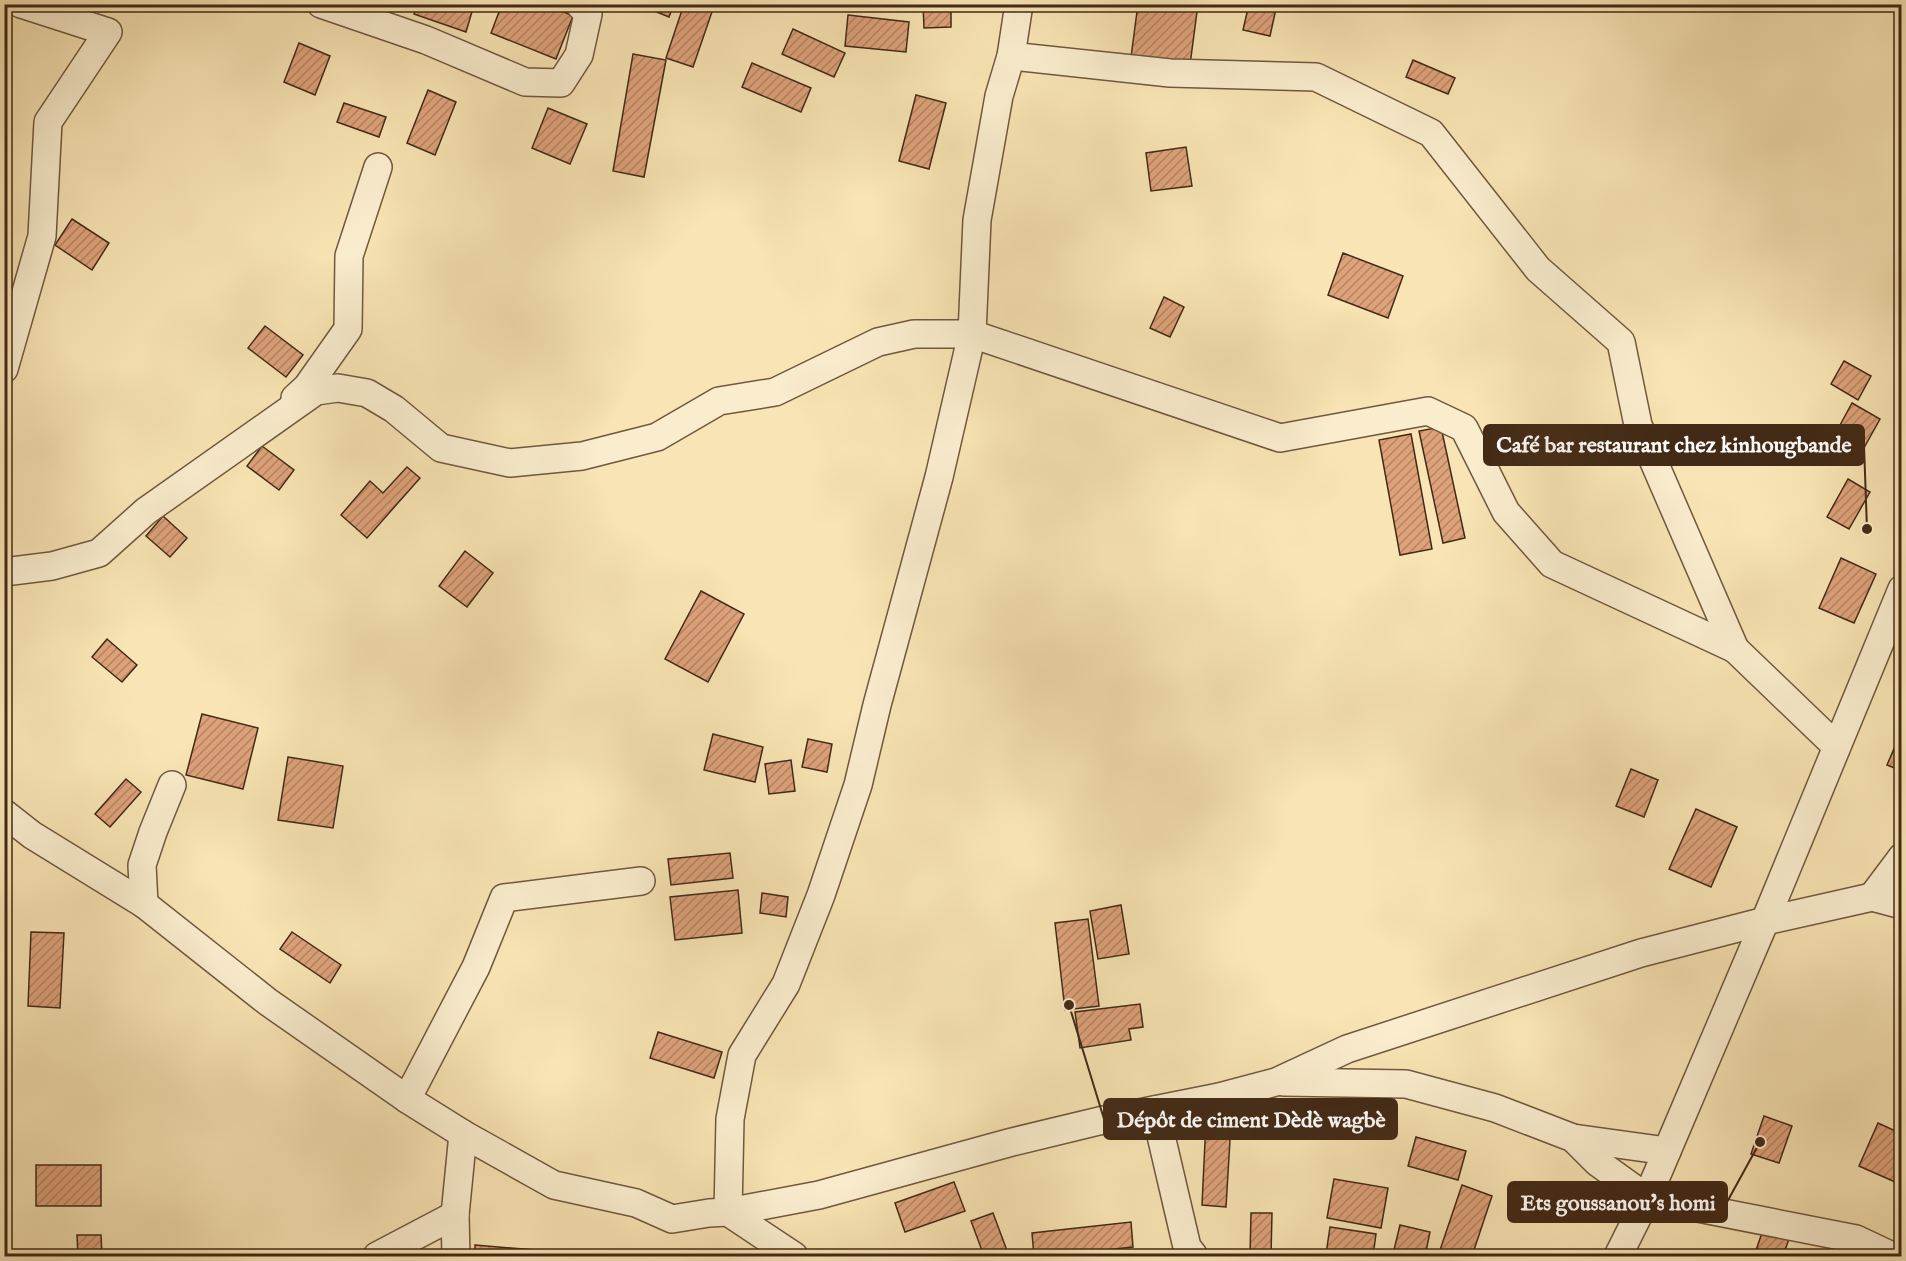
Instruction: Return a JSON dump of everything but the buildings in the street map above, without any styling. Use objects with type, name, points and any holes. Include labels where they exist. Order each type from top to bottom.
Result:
[{"type":"street","points":[[4,369],[42,236],[48,122],[108,32],[21,4]]},
{"type":"street","points":[[321,4],[426,40],[525,82],[561,83],[579,54],[588,14],[579,4]]},
{"type":"street","points":[[728,1212],[730,1119],[742,1055],[786,984],[821,895],[858,785],[880,693],[939,477],[972,334],[977,220],[999,96],[1011,56],[1019,4]]},
{"type":"street","points":[[1011,56],[1170,73],[1316,77],[1431,133],[1538,269],[1621,342],[1638,425],[1735,649]]},
{"type":"street","points":[[237,448],[307,387],[348,329],[349,256],[378,167]]},
{"type":"street","points":[[4,572],[52,566],[99,553],[146,511],[316,391],[338,388],[367,393],[394,409],[441,448],[510,463],[582,456],[657,437],[719,401],[775,392],[878,342],[914,334],[972,334],[1280,438],[1428,411],[1464,428],[1506,512],[1552,564],[1735,649],[1836,746]]},
{"type":"street","points":[[1618,1257],[1647,1198],[1765,921],[1902,589]]},
{"type":"street","points":[[144,904],[142,865],[172,785]]},
{"type":"street","points":[[4,813],[32,835],[144,904],[268,1002],[407,1099],[463,1134],[554,1185],[636,1203],[672,1219],[728,1212],[819,1195],[1012,1142],[1219,1097],[1276,1082],[1347,1049],[1641,953],[1765,921],[1872,897],[1902,905]]},
{"type":"street","points":[[1872,897],[1902,857]]},
{"type":"street","points":[[407,1099],[476,967],[504,898],[641,880]]},
{"type":"street","points":[[1276,1082],[1406,1084],[1495,1108],[1573,1138],[1667,1151]]},
{"type":"street","points":[[1155,1110],[1187,1247],[1194,1257]]},
{"type":"street","points":[[456,1257],[455,1215],[463,1134]]},
{"type":"street","points":[[1573,1138],[1597,1162],[1647,1198],[1856,1239],[1893,1257]]},
{"type":"street","points":[[728,1212],[794,1257]]},
{"type":"street","points":[[378,1257],[455,1215]]},
{"type":"place","name":"Café bar restaurant chez kinhougbande","points":[[1867,529]]},
{"type":"place","name":"Dépôt de ciment Dèdè wagbè","points":[[1069,1005]]},
{"type":"place","name":"Ets goussanou's homi","points":[[1760,1142]]}]
